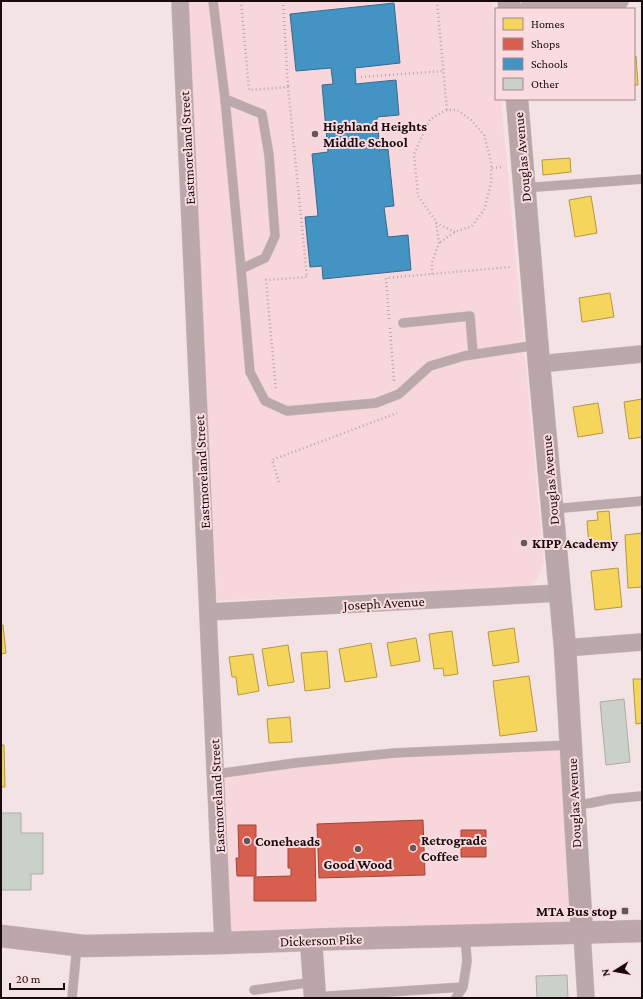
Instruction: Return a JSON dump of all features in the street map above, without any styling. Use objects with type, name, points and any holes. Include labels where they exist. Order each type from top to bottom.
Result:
[{"type":"main road","name":"Douglas Avenue","points":[[517,100],[538,354],[565,648],[582,933]]},
{"type":"main road","name":"Dickerson Pike","points":[[1,936],[84,946],[642,931]]},
{"type":"main road","points":[[311,940],[314,992]]},
{"type":"street","name":"Eastmoreland Street","points":[[180,1],[223,943]]},
{"type":"street","points":[[539,8],[620,1]]},
{"type":"street","points":[[538,354],[642,354]]},
{"type":"street","name":"Joseph Avenue","points":[[208,612],[560,593]]},
{"type":"street","points":[[565,648],[642,642]]},
{"type":"street","points":[[582,933],[586,998]]},
{"type":"lane","points":[[213,1],[225,99],[250,372],[265,401],[288,411],[376,403],[399,394],[430,366],[473,354],[538,354]]},
{"type":"lane","points":[[225,99],[262,114],[269,155],[275,236],[265,258],[241,269]]},
{"type":"lane","points":[[524,188],[642,179]]},
{"type":"lane","points":[[403,323],[470,316],[473,354]]},
{"type":"lane","points":[[552,508],[642,501]]},
{"type":"lane","points":[[216,774],[295,763],[395,753],[571,745]]},
{"type":"lane","points":[[574,805],[610,799],[642,796]]},
{"type":"lane","points":[[456,998],[463,987],[467,961],[465,936]]},
{"type":"lane","points":[[72,998],[77,945]]},
{"type":"lane","points":[[254,990],[314,992],[463,987]]},
{"type":"path","points":[[242,1],[249,90],[288,87]]},
{"type":"path","points":[[276,394],[266,280],[307,277],[288,87],[283,1]]},
{"type":"path","points":[[437,1],[447,110]]},
{"type":"path","points":[[361,77],[443,71]]},
{"type":"path","points":[[432,274],[432,262],[439,243],[436,221],[418,196],[414,154],[430,119],[447,110],[457,110],[471,120],[484,135],[492,161],[491,184],[484,210],[472,226],[455,232],[439,243]]},
{"type":"path","points":[[492,168],[503,167]]},
{"type":"path","points":[[436,224],[455,232]]},
{"type":"path","points":[[388,385],[394,380],[386,278],[512,267]]},
{"type":"path","points":[[279,482],[272,460],[397,413]]},
{"type":"shaded area","points":[[186,1],[492,1],[495,32],[495,100],[501,100],[544,563],[536,582],[528,586],[217,601]]},
{"type":"shaded area","points":[[571,745],[582,933],[223,943],[216,774],[295,763]]},
{"type":"building: Homes","points":[[635,56],[636,56],[638,85],[635,85]]},
{"type":"building: Homes","points":[[570,158],[571,172],[543,175],[542,160]]},
{"type":"building: Homes","points":[[591,196],[597,233],[575,237],[569,200]]},
{"type":"building: Homes","points":[[610,293],[614,317],[582,322],[579,298]]},
{"type":"building: Homes","points":[[642,399],[642,437],[629,439],[624,402]]},
{"type":"building: Homes","points":[[598,403],[603,433],[578,437],[573,407]]},
{"type":"building: Homes","points":[[609,511],[612,544],[589,546],[587,521],[598,520],[597,512]]},
{"type":"building: Homes","points":[[642,533],[642,587],[628,588],[625,535]]},
{"type":"building: Homes","points":[[618,568],[622,607],[595,610],[591,571]]},
{"type":"building: Homes","points":[[3,625],[6,653],[1,654],[1,626]]},
{"type":"building: Homes","points":[[514,628],[519,662],[493,666],[488,632]]},
{"type":"building: Homes","points":[[452,631],[458,674],[444,676],[443,668],[434,669],[429,634]]},
{"type":"building: Homes","points":[[416,638],[420,661],[391,666],[387,643]]},
{"type":"building: Homes","points":[[371,643],[377,677],[345,682],[339,649]]},
{"type":"building: Homes","points":[[288,645],[294,682],[268,686],[262,649]]},
{"type":"building: Homes","points":[[327,651],[330,688],[305,691],[301,653]]},
{"type":"building: Homes","points":[[253,654],[259,691],[238,695],[236,677],[232,677],[229,657]]},
{"type":"building: Homes","points":[[529,676],[537,731],[500,736],[493,681]]},
{"type":"building: Homes","points":[[633,679],[642,679],[642,723],[636,724]]},
{"type":"building: Homes","points":[[290,717],[292,742],[269,743],[267,719]]},
{"type":"building: Homes","points":[[1,745],[4,745],[5,787],[1,787]]},
{"type":"building: Shops","points":[[423,820],[425,875],[319,878],[317,824]]},
{"type":"building: Shops","name":"Coneheads","points":[[238,825],[256,825],[256,876],[237,876],[236,858],[239,858]]},
{"type":"building: Shops","points":[[461,830],[486,830],[486,857],[461,857]]},
{"type":"building: Shops","points":[[288,847],[315,847],[316,901],[254,901],[254,877],[291,876],[291,868],[288,868]]},
{"type":"building: Schools","points":[[394,3],[400,63],[355,68],[356,84],[396,80],[399,115],[377,117],[380,150],[388,149],[394,206],[384,207],[388,237],[408,235],[411,270],[323,279],[322,266],[310,267],[305,217],[318,216],[312,154],[328,152],[322,85],[333,84],[331,68],[296,71],[290,14]]},
{"type":"building: Other","points":[[624,699],[630,762],[606,765],[600,702]]},
{"type":"building: Other","points":[[1,813],[21,813],[21,833],[43,833],[43,874],[31,874],[31,890],[1,890]]},
{"type":"building: Other","points":[[567,975],[568,998],[537,998],[536,976]]},
{"type":"place","name":"Highland Heights Middle School","points":[[315,134]]},
{"type":"place","name":"KIPP Academy","points":[[524,543]]},
{"type":"place","name":"Coneheads","points":[[247,841]]},
{"type":"place","name":"Retrograde Coffee","points":[[413,848]]},
{"type":"place","name":"Good Wood","points":[[358,849]]},
{"type":"place","name":"MTA Bus stop","points":[[625,911]]}]
